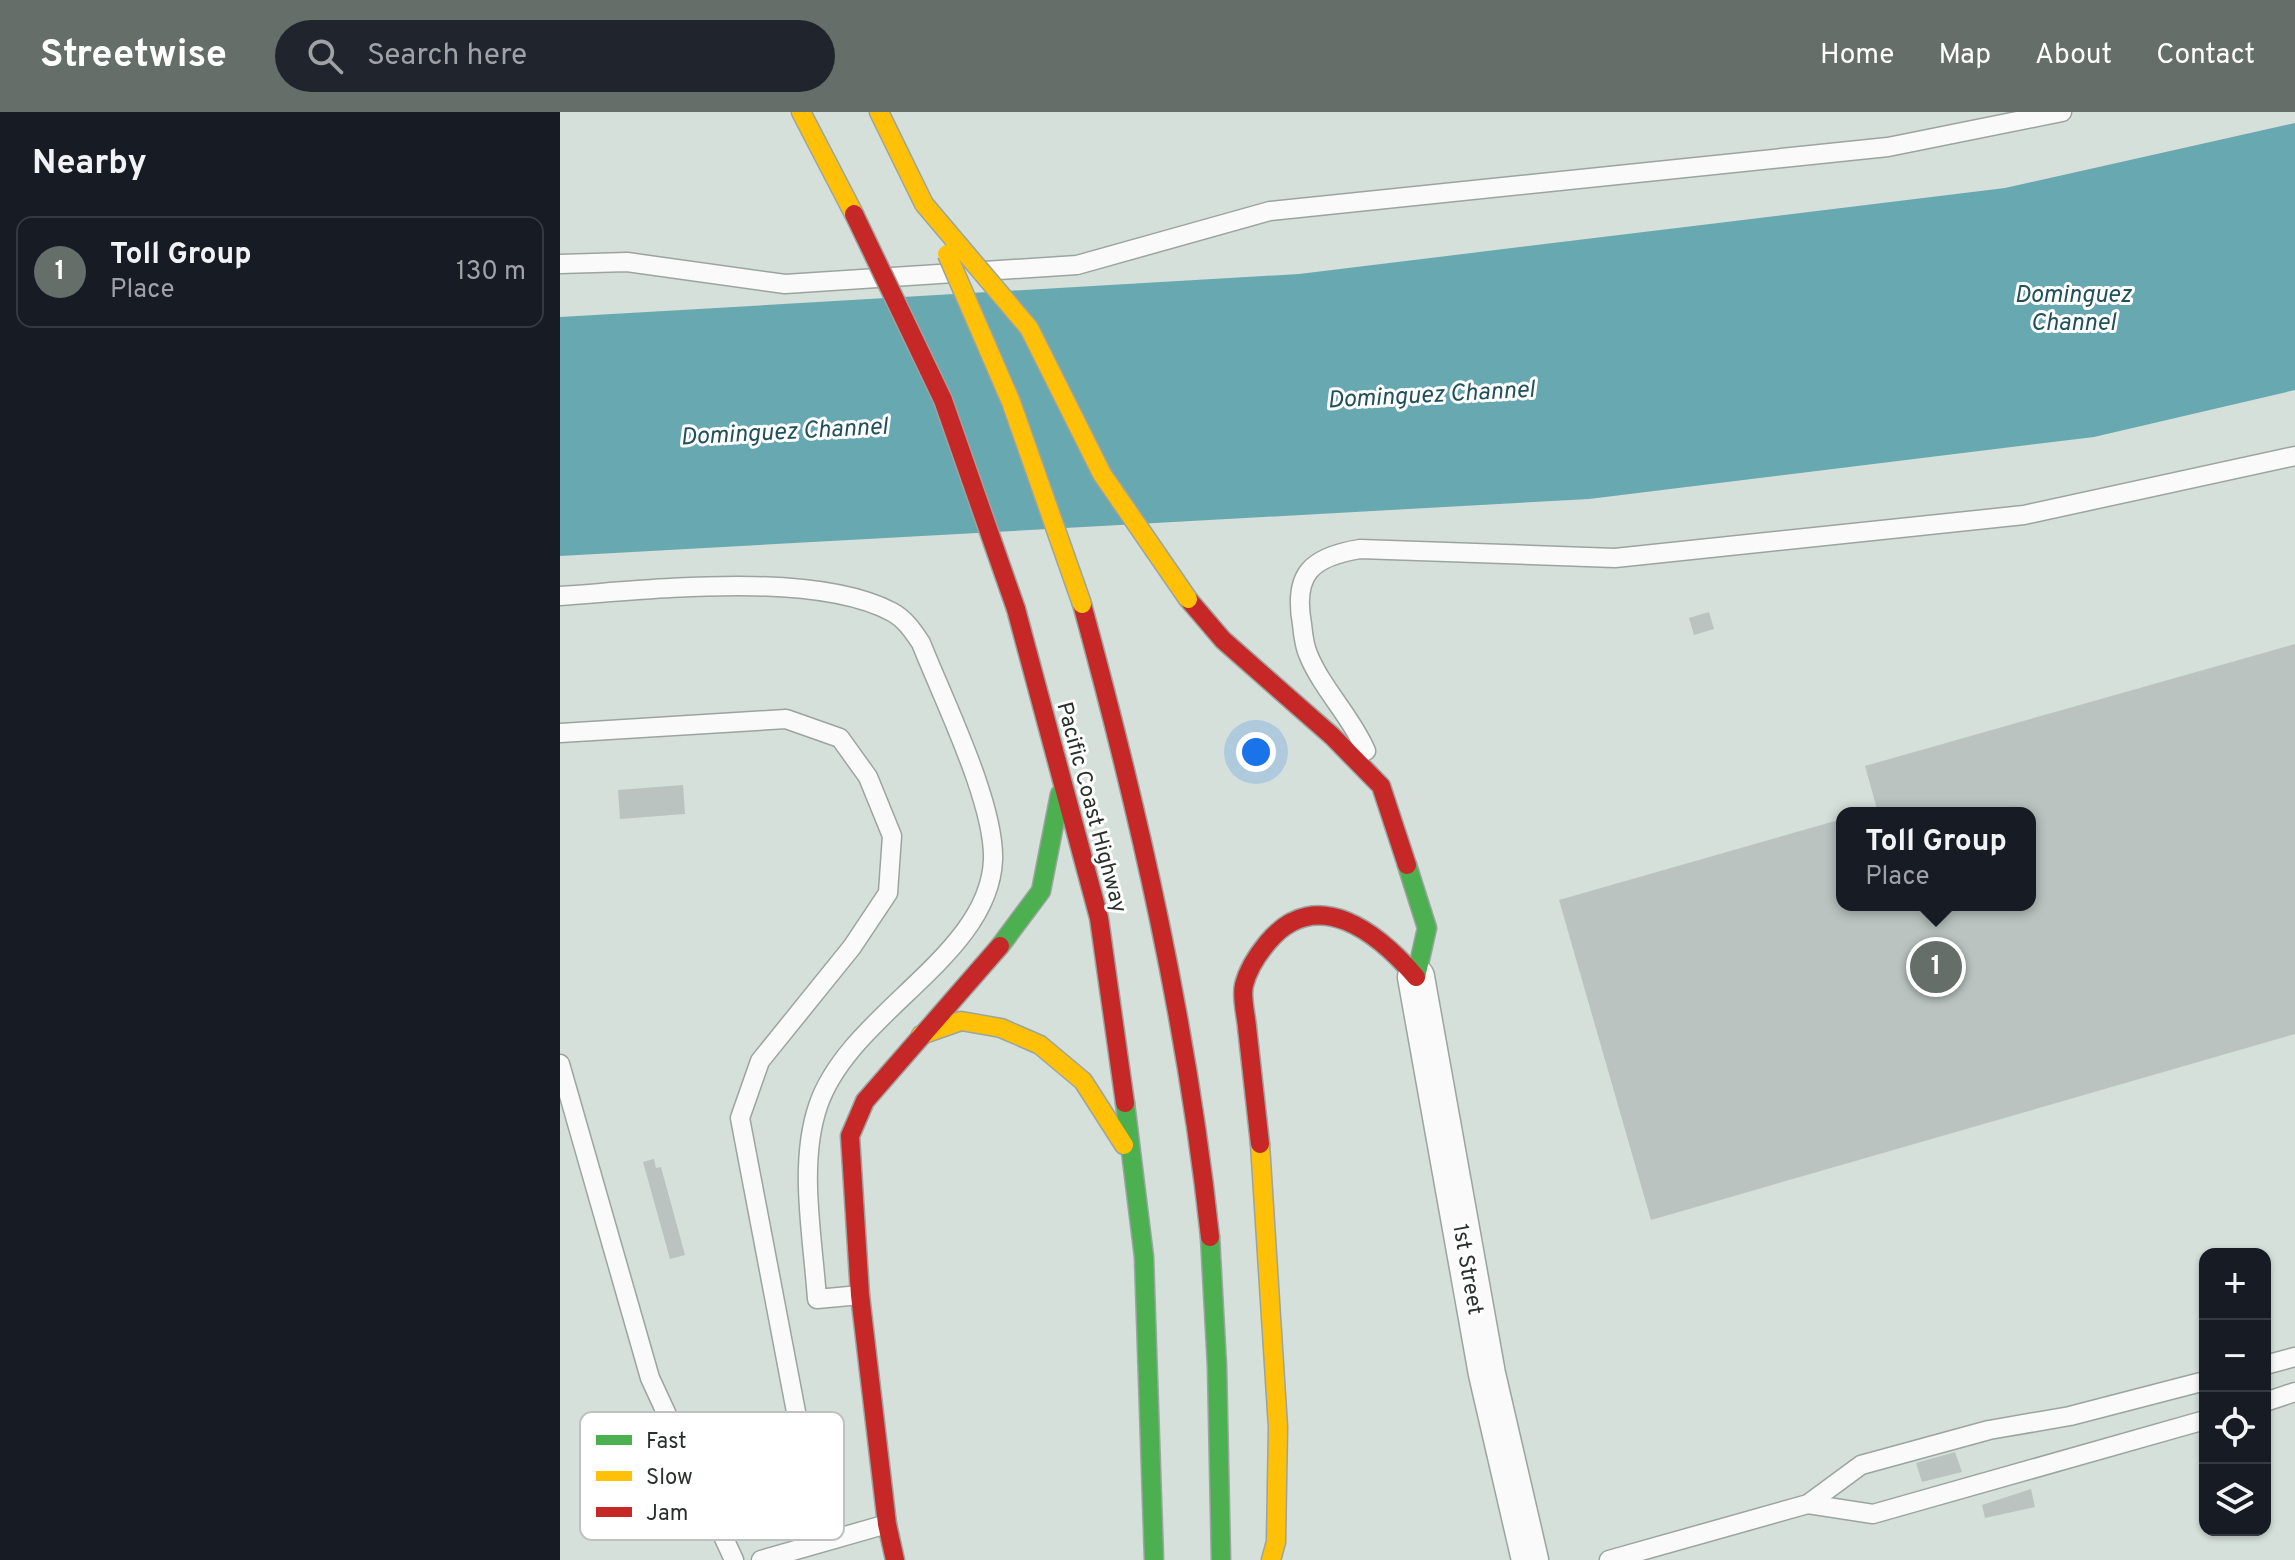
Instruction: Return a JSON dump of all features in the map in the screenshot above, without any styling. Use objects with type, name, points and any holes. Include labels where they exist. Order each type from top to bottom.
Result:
[{"type":"highway","name":"Pacific Coast Highway","points":[[801,112],[854,214],[943,400],[1016,609],[1099,918],[1144,1257],[1154,1560]]},
{"type":"highway","name":"Pacific Coast Highway","points":[[879,112],[924,204],[1011,402],[1082,604],[1157,892],[1185,1051],[1211,1251],[1221,1560]]},
{"type":"highway","points":[[924,204],[1029,328],[1102,474],[1188,599],[1223,640],[1332,736],[1381,786],[1427,928],[1416,977]]},
{"type":"highway","points":[[895,1560],[887,1524],[860,1295],[850,1136],[865,1101],[1000,947],[1041,891],[1060,780]]},
{"type":"highway","points":[[1271,1560],[1276,1542],[1278,1427],[1265,1193],[1243,987],[1253,956],[1275,932],[1288,924],[1321,914],[1341,916],[1375,933],[1398,952],[1416,977]]},
{"type":"highway","points":[[921,1035],[961,1021],[1001,1028],[1040,1045],[1083,1081],[1131,1155]]},
{"type":"street","name":"1st Street","points":[[1416,977],[1487,1374],[1530,1560]]},
{"type":"lane","points":[[560,264],[627,262],[785,284],[1077,265],[1270,211],[1888,147],[2062,112]]},
{"type":"lane","points":[[1381,786],[1357,730],[1305,647],[1298,601],[1301,581],[1314,564],[1333,554],[1360,549],[1615,558],[2024,515],[2295,456]]},
{"type":"lane","points":[[560,596],[738,585],[780,588],[879,607],[908,625],[921,643],[989,816],[992,874],[974,917],[944,954],[853,1045],[833,1073],[818,1106],[810,1140],[817,1299],[860,1295]]},
{"type":"lane","points":[[560,733],[786,719],[840,738],[868,777],[892,836],[888,893],[852,947],[760,1061],[740,1118],[796,1412]]},
{"type":"lane","points":[[560,1064],[650,1378],[666,1412]]},
{"type":"lane","points":[[2271,1363],[2295,1357]]},
{"type":"lane","points":[[1609,1560],[1808,1504],[1861,1465],[1989,1430],[2070,1416],[2199,1383]]},
{"type":"lane","points":[[2271,1400],[2295,1392]]},
{"type":"lane","points":[[1808,1504],[1873,1514],[2199,1422]]},
{"type":"lane","points":[[844,1536],[887,1524]]},
{"type":"lane","points":[[725,1540],[734,1560]]},
{"type":"lane","points":[[761,1560],[831,1540]]},
{"type":"water","name":"Dominguez Channel","points":[[2295,123],[2295,390],[2094,437],[1589,499],[560,556],[560,317],[1299,274],[2005,188]]},
{"type":"building","points":[[1709,612],[1714,629],[1694,635],[1689,618]]},
{"type":"building","points":[[2295,644],[2295,1034],[1651,1220],[1559,900],[1836,821],[1836,911],[2036,911],[2036,807],[1876,807],[1865,766]]},
{"type":"building","points":[[683,785],[685,814],[620,819],[618,790]]},
{"type":"building","points":[[654,1159],[656,1168],[661,1167],[685,1255],[670,1259],[643,1162]]},
{"type":"building","points":[[1955,1452],[1962,1472],[1922,1482],[1916,1463]]},
{"type":"building","points":[[2031,1489],[2035,1507],[1985,1518],[1982,1505]]},
{"type":"traffic: fast","points":[[1000,946],[1041,891],[1060,794]]},
{"type":"traffic: fast","points":[[1407,865],[1427,928],[1416,977]]},
{"type":"traffic: fast","points":[[1125,1103],[1144,1257],[1154,1560]]},
{"type":"traffic: fast","points":[[1210,1237],[1217,1366],[1221,1560]]},
{"type":"traffic: slow","points":[[801,112],[854,214]]},
{"type":"traffic: slow","points":[[879,112],[924,204]]},
{"type":"traffic: slow","points":[[924,204],[1029,328],[1102,474],[1188,599]]},
{"type":"traffic: slow","points":[[947,254],[1011,402],[1082,604]]},
{"type":"traffic: slow","points":[[921,1035],[961,1021],[1001,1028],[1040,1045],[1083,1081],[1124,1145]]},
{"type":"traffic: slow","points":[[1260,1144],[1278,1427],[1276,1542],[1271,1560]]},
{"type":"traffic: jam","points":[[854,214],[943,400],[1016,609]]},
{"type":"traffic: jam","points":[[1188,599],[1223,640],[1332,736],[1381,786],[1407,865]]},
{"type":"traffic: jam","points":[[1082,604],[1123,761],[1159,918],[1188,1077],[1210,1237]]},
{"type":"traffic: jam","points":[[1016,609],[1099,918],[1125,1103]]},
{"type":"traffic: jam","points":[[1260,1144],[1243,990],[1251,968],[1268,942],[1287,925],[1307,917],[1327,916],[1366,931],[1416,977]]},
{"type":"traffic: jam","points":[[895,1560],[887,1524],[860,1295],[850,1136],[865,1101],[1000,946]]},
{"type":"place","name":"Toll Group","points":[[1936,967]]}]
